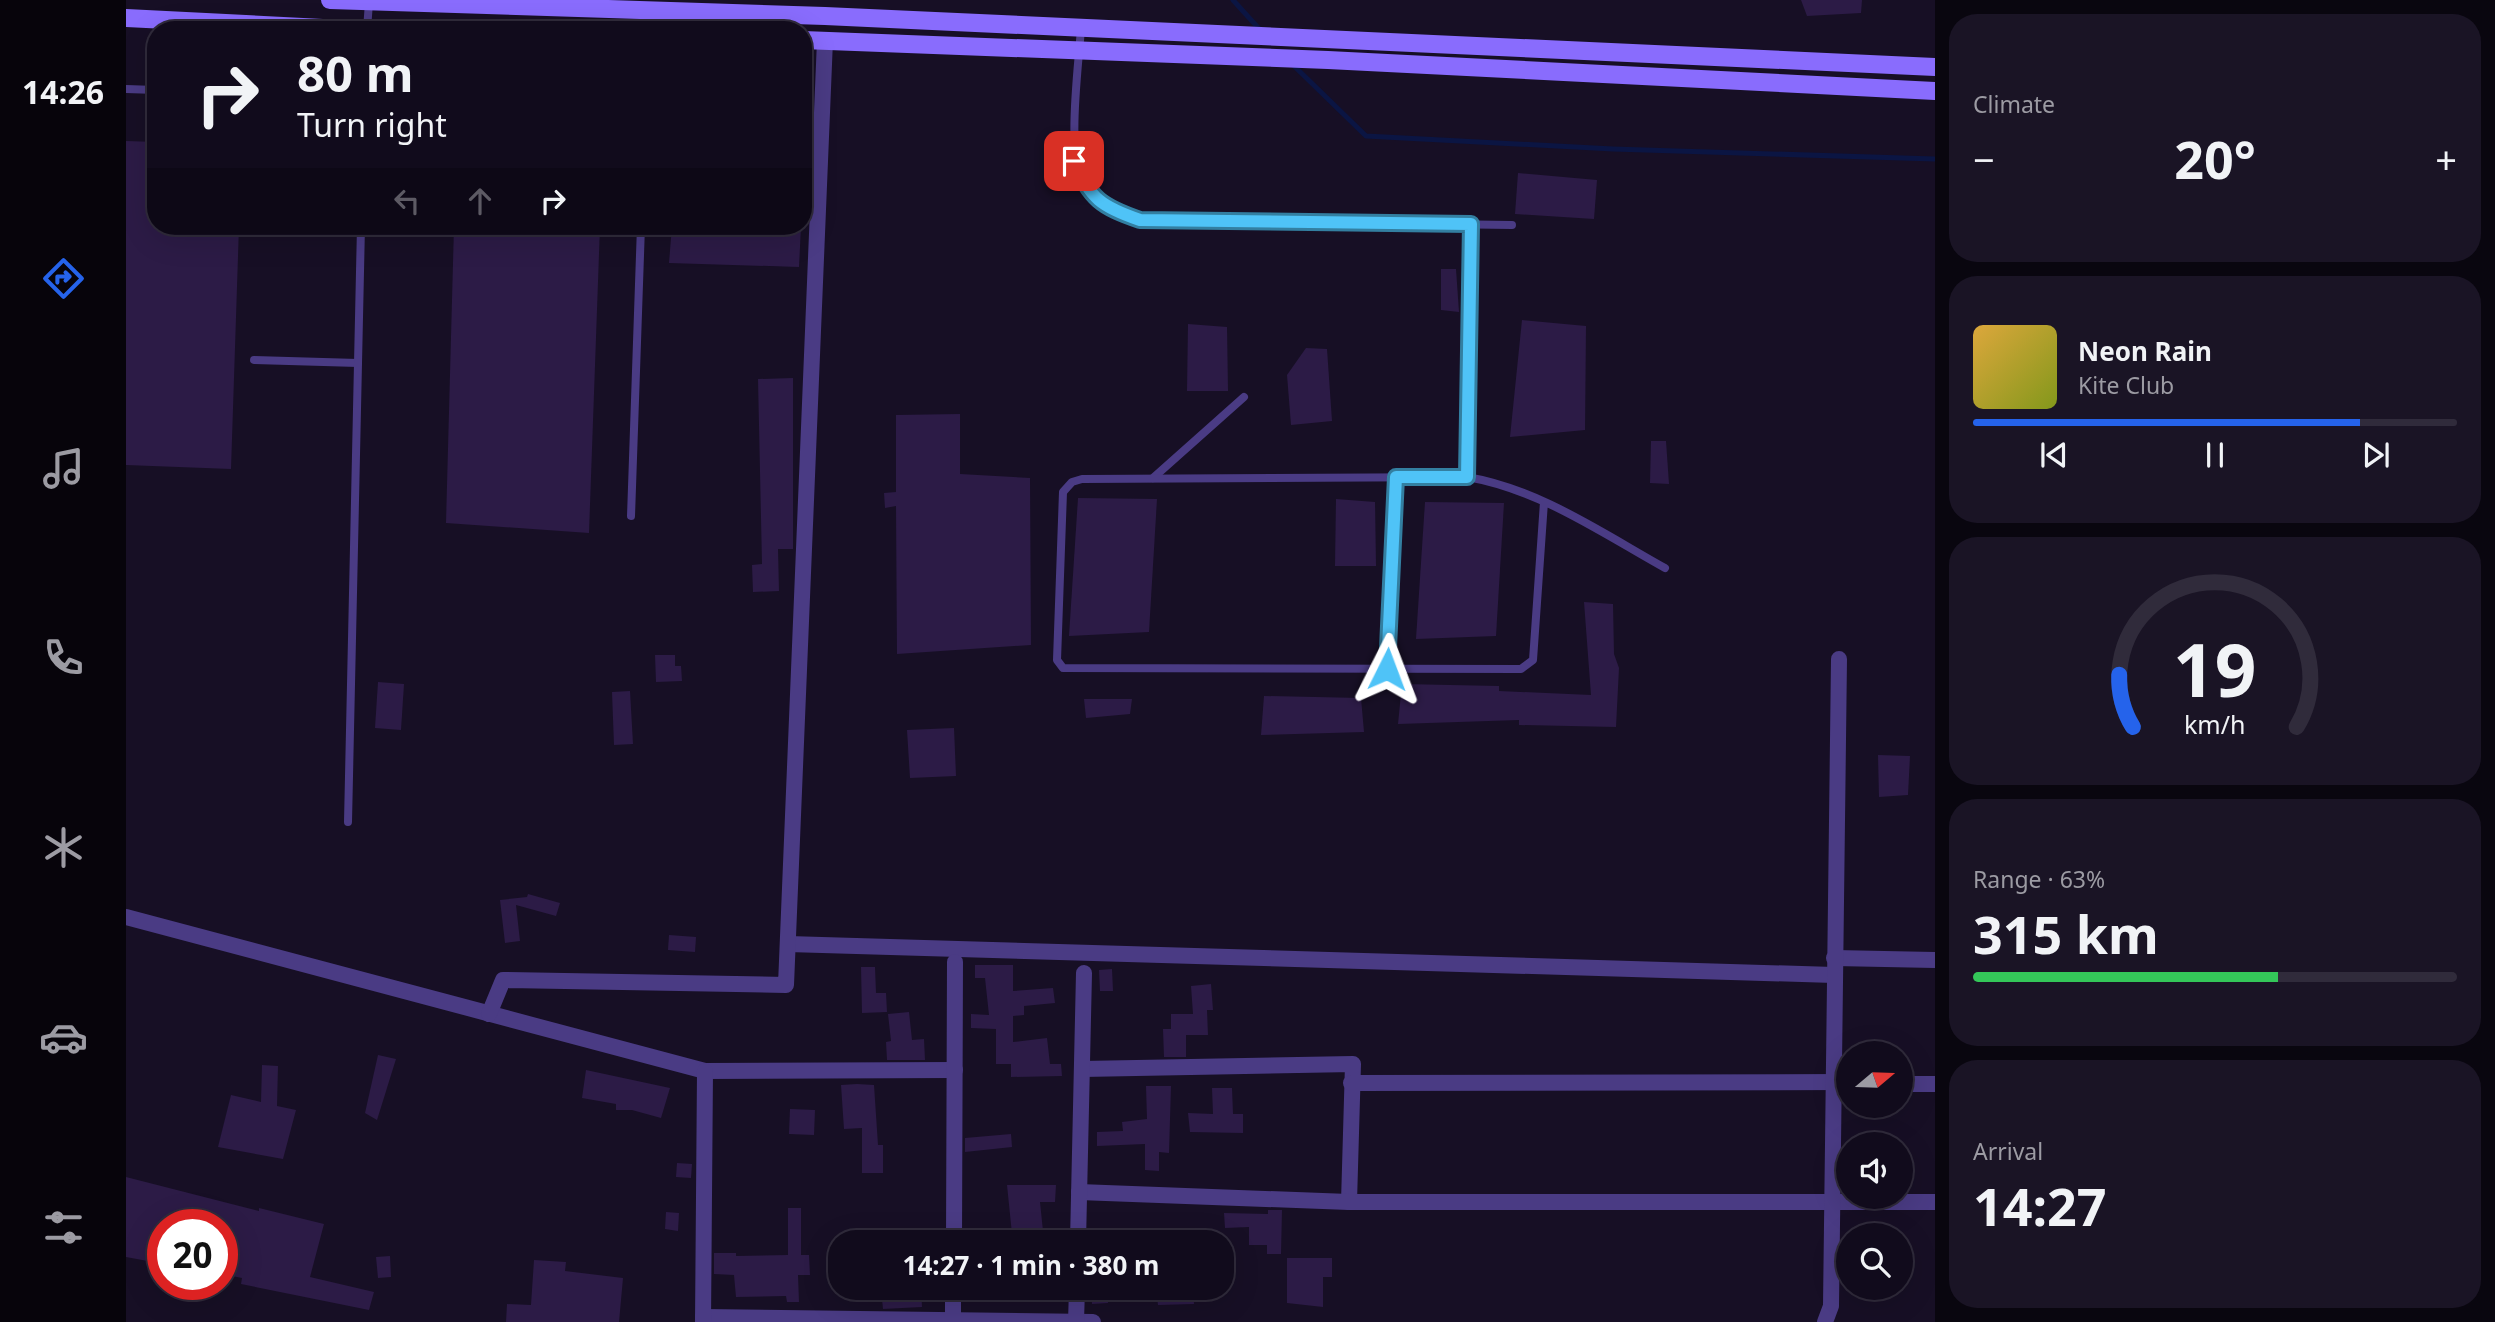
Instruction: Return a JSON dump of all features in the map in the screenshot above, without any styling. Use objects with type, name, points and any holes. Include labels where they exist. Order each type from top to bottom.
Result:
[{"type":"main road","points":[[330,0],[1081,27],[1935,67]]},
{"type":"main road","points":[[126,18],[186,21]]},
{"type":"main road","points":[[812,40],[1328,60],[1935,91]]},
{"type":"street","points":[[489,1014],[503,980],[786,985],[825,40]]},
{"type":"street","points":[[1838,1041],[1834,958],[1839,659]]},
{"type":"street","points":[[126,916],[705,1071],[955,1070]]},
{"type":"street","points":[[788,944],[1834,975]]},
{"type":"street","points":[[1834,958],[1935,960]]},
{"type":"street","points":[[954,1230],[955,962]]},
{"type":"street","points":[[1078,1230],[1084,973]]},
{"type":"street","points":[[1082,1069],[1353,1064],[1349,1202]]},
{"type":"street","points":[[705,1071],[703,1319],[1093,1322]]},
{"type":"street","points":[[1352,1083],[1836,1082]]},
{"type":"street","points":[[1913,1084],[1935,1084]]},
{"type":"street","points":[[1825,1322],[1831,1306],[1830,1201],[1837,1118]]},
{"type":"street","points":[[1079,1192],[1349,1202],[1935,1202]]},
{"type":"street","points":[[953,1300],[953,1320]]},
{"type":"street","points":[[1076,1322],[1077,1300]]},
{"type":"lane","points":[[366,21],[369,2]]},
{"type":"lane","points":[[1081,27],[1074,161],[1086,188],[1111,210],[1140,220],[1512,225]]},
{"type":"lane","points":[[126,89],[147,90]]},
{"type":"lane","points":[[1467,477],[1471,224]]},
{"type":"lane","points":[[348,822],[361,235]]},
{"type":"lane","points":[[631,516],[641,235]]},
{"type":"lane","points":[[254,360],[358,363]]},
{"type":"lane","points":[[1153,478],[1244,397]]},
{"type":"lane","points":[[1387,669],[1396,477]]},
{"type":"lane","points":[[1544,502],[1533,660],[1521,670],[1060,665],[1058,660],[1063,492],[1072,482],[1082,479],[1467,477],[1503,483],[1544,502],[1665,568]]},
{"type":"building","points":[[1801,0],[1862,0],[1861,13],[1807,16]]},
{"type":"building","points":[[126,141],[147,142],[147,235],[239,235],[231,469],[126,465]]},
{"type":"building","points":[[1518,173],[1597,180],[1594,219],[1515,214]]},
{"type":"building","points":[[454,235],[600,235],[589,533],[446,523]]},
{"type":"building","points":[[671,235],[801,235],[799,267],[669,263]]},
{"type":"building","points":[[1441,269],[1456,269],[1459,312],[1441,310]]},
{"type":"building","points":[[1522,320],[1586,326],[1585,430],[1510,437]]},
{"type":"building","points":[[1188,324],[1227,327],[1228,391],[1187,391]]},
{"type":"building","points":[[1306,348],[1327,349],[1332,421],[1291,425],[1287,375]]},
{"type":"building","points":[[793,378],[793,549],[778,549],[779,591],[753,592],[752,565],[762,564],[758,379]]},
{"type":"building","points":[[960,414],[960,474],[1030,478],[1031,645],[897,654],[896,506],[885,508],[884,493],[896,492],[896,415]]},
{"type":"building","points":[[1651,441],[1666,441],[1669,484],[1650,483]]},
{"type":"building","points":[[1078,498],[1157,499],[1149,632],[1069,636]]},
{"type":"building","points":[[1336,499],[1375,502],[1376,566],[1335,566]]},
{"type":"building","points":[[1425,502],[1504,503],[1496,636],[1416,639]]},
{"type":"building","points":[[1584,602],[1613,604],[1614,654],[1619,668],[1616,727],[1519,725],[1519,720],[1398,724],[1402,684],[1499,686],[1499,691],[1591,695]]},
{"type":"building","points":[[655,655],[675,655],[675,666],[681,666],[682,681],[656,682]]},
{"type":"building","points":[[378,682],[404,684],[401,730],[375,728]]},
{"type":"building","points":[[630,691],[633,744],[614,745],[612,692]]},
{"type":"building","points":[[1264,696],[1361,698],[1364,732],[1261,735]]},
{"type":"building","points":[[1084,699],[1132,699],[1130,714],[1086,718]]},
{"type":"building","points":[[954,728],[956,776],[910,778],[907,730]]},
{"type":"building","points":[[1878,755],[1910,756],[1908,795],[1879,797]]},
{"type":"building","points":[[528,894],[560,903],[556,916],[516,905],[520,941],[505,943],[500,900],[527,897]]},
{"type":"building","points":[[669,935],[696,937],[695,952],[668,950]]},
{"type":"building","points":[[975,965],[1013,965],[1013,991],[1053,988],[1055,1003],[1024,1006],[1024,1015],[1013,1016],[1013,1042],[1047,1038],[1050,1064],[1061,1064],[1062,1076],[1011,1077],[1011,1064],[996,1064],[996,1029],[971,1028],[971,1014],[989,1015],[985,978],[975,978]]},
{"type":"building","points":[[861,967],[875,967],[876,993],[886,993],[887,1012],[862,1013]]},
{"type":"building","points":[[1112,969],[1113,991],[1100,991],[1099,970]]},
{"type":"building","points":[[1211,984],[1213,1010],[1207,1010],[1208,1035],[1186,1035],[1186,1057],[1164,1057],[1163,1029],[1171,1029],[1171,1014],[1193,1014],[1191,986]]},
{"type":"building","points":[[909,1012],[912,1040],[924,1039],[925,1060],[887,1060],[886,1042],[891,1041],[888,1014]]},
{"type":"building","points":[[378,1055],[396,1059],[377,1120],[365,1113]]},
{"type":"building","points":[[262,1065],[278,1066],[277,1106],[296,1110],[283,1159],[218,1147],[231,1095],[261,1102]]},
{"type":"building","points":[[586,1070],[670,1088],[661,1118],[632,1110],[616,1110],[616,1104],[582,1098]]},
{"type":"building","points":[[841,1085],[874,1085],[878,1145],[883,1145],[883,1173],[862,1173],[862,1128],[844,1129]]},
{"type":"building","points":[[1146,1086],[1171,1086],[1169,1153],[1159,1152],[1159,1171],[1145,1170],[1145,1144],[1097,1146],[1097,1132],[1123,1131],[1122,1122],[1147,1119]]},
{"type":"building","points":[[1212,1088],[1232,1088],[1233,1114],[1243,1114],[1243,1133],[1190,1132],[1188,1113],[1213,1114]]},
{"type":"building","points":[[790,1109],[815,1110],[814,1135],[789,1134]]},
{"type":"building","points":[[1011,1134],[1012,1147],[965,1152],[965,1138]]},
{"type":"building","points":[[677,1163],[692,1164],[691,1178],[676,1177]]},
{"type":"building","points":[[126,1177],[259,1211],[259,1208],[324,1224],[310,1277],[374,1292],[369,1310],[241,1284],[242,1278],[238,1277],[238,1209],[147,1209],[147,1261],[126,1257]]},
{"type":"building","points":[[1007,1185],[1056,1185],[1055,1202],[1040,1202],[1043,1230],[1012,1230]]},
{"type":"building","points":[[788,1208],[801,1208],[801,1255],[809,1255],[810,1275],[798,1275],[799,1302],[787,1302],[786,1296],[736,1297],[734,1275],[714,1274],[714,1253],[736,1253],[736,1256],[788,1255]]},
{"type":"building","points":[[1268,1210],[1282,1210],[1281,1254],[1267,1254],[1267,1245],[1249,1245],[1249,1227],[1225,1228],[1224,1213],[1268,1214]]},
{"type":"building","points":[[666,1212],[679,1213],[678,1231],[665,1229]]},
{"type":"building","points":[[390,1256],[391,1277],[378,1278],[376,1257]]},
{"type":"building","points":[[1287,1258],[1332,1258],[1332,1277],[1323,1277],[1323,1307],[1287,1303]]},
{"type":"building","points":[[534,1260],[566,1262],[565,1271],[623,1278],[619,1322],[506,1322],[507,1304],[531,1305]]},
{"type":"building","points":[[882,1300],[922,1300],[922,1307],[883,1309]]},
{"type":"building","points":[[1092,1300],[1108,1300],[1108,1303],[1092,1304]]},
{"type":"building","points":[[1157,1300],[1194,1300],[1194,1304],[1158,1305]]},
{"type":"waterway","points":[[1233,0],[1262,32]]},
{"type":"waterway","points":[[1290,62],[1366,136],[1613,149],[1935,159]]},
{"type":"route","points":[[1074,161],[1086,188],[1111,210],[1140,220],[1471,224],[1467,477],[1396,477],[1387,669]]}]
